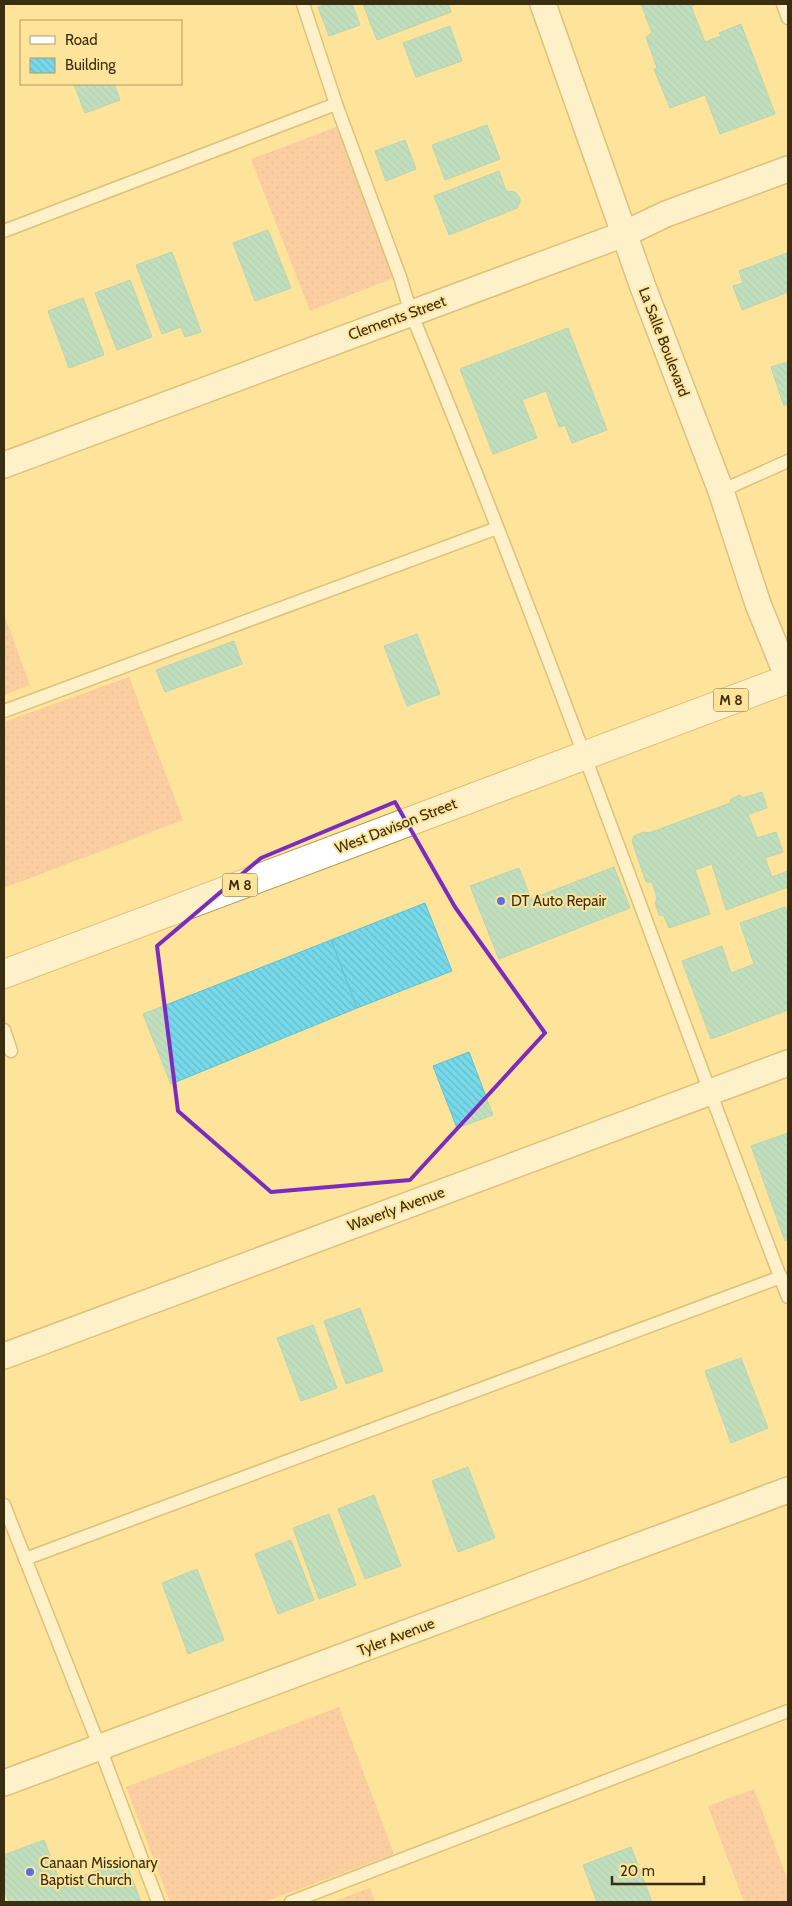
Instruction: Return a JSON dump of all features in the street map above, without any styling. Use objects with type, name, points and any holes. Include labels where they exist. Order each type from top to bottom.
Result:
[{"type":"highway","name":"West Davison Street","points":[[4,974],[788,678]]},
{"type":"street","name":"La Salle Boulevard","points":[[543,4],[643,287],[721,491],[758,604],[788,678]]},
{"type":"street","name":"Clements Street","points":[[4,465],[624,234],[666,214],[788,169]]},
{"type":"street","name":"Waverly Avenue","points":[[4,1356],[788,1063]]},
{"type":"street","name":"Tyler Avenue","points":[[4,1783],[788,1490]]},
{"type":"lane","points":[[303,4],[336,104],[400,277],[411,313],[559,684],[709,1092],[788,1297]]},
{"type":"lane","points":[[783,4],[788,18]]},
{"type":"lane","points":[[4,231],[336,104]]},
{"type":"lane","points":[[721,491],[788,461]]},
{"type":"lane","points":[[4,711],[497,528]]},
{"type":"lane","points":[[4,1030],[11,1051]]},
{"type":"lane","points":[[25,1559],[780,1277]]},
{"type":"lane","points":[[4,1505],[100,1748],[158,1902]]},
{"type":"lane","points":[[291,1902],[788,1711]]},
{"type":"highlighted area","points":[[395,802],[455,907],[545,1033],[410,1180],[271,1192],[178,1111],[157,946],[261,858]]},
{"type":"shaded area","points":[[339,126],[396,277],[310,311],[251,159]]},
{"type":"shaded area","points":[[4,614],[30,685],[4,695]]},
{"type":"shaded area","points":[[129,677],[183,820],[4,888],[4,722]]},
{"type":"shaded area","points":[[339,1707],[394,1854],[264,1902],[170,1902],[126,1787]]},
{"type":"shaded area","points":[[754,1789],[788,1881],[788,1902],[744,1902],[708,1806]]},
{"type":"shaded area","points":[[370,1888],[375,1902],[332,1902]]},
{"type":"building","points":[[329,4],[352,4],[360,25],[329,36],[318,7]]},
{"type":"building","points":[[363,4],[448,4],[451,12],[377,40]]},
{"type":"building","points":[[641,4],[697,4],[691,6],[705,42],[721,36],[719,33],[741,24],[775,114],[720,134],[705,95],[670,108],[654,69],[657,68],[646,37],[652,33]]},
{"type":"building","points":[[450,26],[462,61],[416,77],[403,43]]},
{"type":"building","points":[[74,85],[114,85],[120,100],[85,113]]},
{"type":"building","points":[[487,125],[500,159],[445,180],[432,145]]},
{"type":"building","points":[[405,140],[416,169],[386,181],[375,151]]},
{"type":"building","points":[[499,171],[506,191],[515,192],[520,198],[517,208],[449,235],[434,196]]},
{"type":"building","points":[[268,230],[291,288],[255,301],[233,243]]},
{"type":"building","points":[[172,252],[201,332],[185,337],[181,327],[162,334],[136,265]]},
{"type":"building","points":[[787,253],[788,292],[742,310],[733,286],[743,283],[739,271]]},
{"type":"building","points":[[130,280],[152,337],[117,350],[95,293]]},
{"type":"building","points":[[83,298],[104,355],[69,368],[48,311]]},
{"type":"building","points":[[568,328],[607,430],[572,443],[565,425],[559,427],[546,391],[522,400],[537,438],[493,454],[460,369]]},
{"type":"building","points":[[788,362],[788,404],[784,406],[771,367]]},
{"type":"building","points":[[417,634],[440,694],[407,706],[384,646]]},
{"type":"building","points":[[234,641],[242,664],[165,692],[156,670]]},
{"type":"building","points":[[762,792],[767,808],[748,814],[757,838],[776,832],[783,852],[765,858],[772,877],[788,871],[788,887],[726,910],[712,864],[695,870],[710,914],[669,928],[664,916],[659,915],[655,903],[657,898],[652,882],[646,882],[632,841],[634,836],[644,832],[649,833],[730,803],[731,799],[740,795],[743,798]]},
{"type":"building","points":[[614,867],[630,908],[499,959],[470,886],[519,868],[531,899]]},
{"type":"building","points":[[425,903],[452,971],[357,1008],[331,940]]},
{"type":"building","points":[[785,907],[788,914],[788,1010],[711,1039],[682,961],[722,946],[731,973],[754,964],[740,923]]},
{"type":"building","points":[[331,940],[357,1008],[171,1084],[143,1014]]},
{"type":"building","points":[[469,1052],[493,1115],[457,1128],[433,1066]]},
{"type":"building","points":[[788,1133],[788,1240],[785,1241],[751,1146]]},
{"type":"building","points":[[360,1308],[383,1371],[346,1384],[324,1321]]},
{"type":"building","points":[[313,1325],[337,1388],[301,1401],[277,1338]]},
{"type":"building","points":[[741,1358],[768,1428],[731,1443],[705,1371]]},
{"type":"building","points":[[468,1467],[495,1538],[458,1552],[432,1481]]},
{"type":"building","points":[[374,1495],[401,1566],[365,1579],[338,1509]]},
{"type":"building","points":[[329,1514],[356,1585],[319,1599],[293,1528]]},
{"type":"building","points":[[291,1540],[314,1600],[278,1614],[255,1554]]},
{"type":"building","points":[[197,1569],[224,1640],[188,1654],[162,1583]]},
{"type":"building","name":"Canaan Missionary Baptist Church","points":[[44,1840],[61,1884],[125,1860],[141,1902],[9,1902],[4,1889],[4,1855]]},
{"type":"building","points":[[631,1847],[652,1902],[597,1902],[583,1865]]},
{"type":"place","name":"DT Auto Repair","points":[[501,901]]},
{"type":"place","name":"Canaan Missionary Baptist Church","points":[[30,1872]]}]
